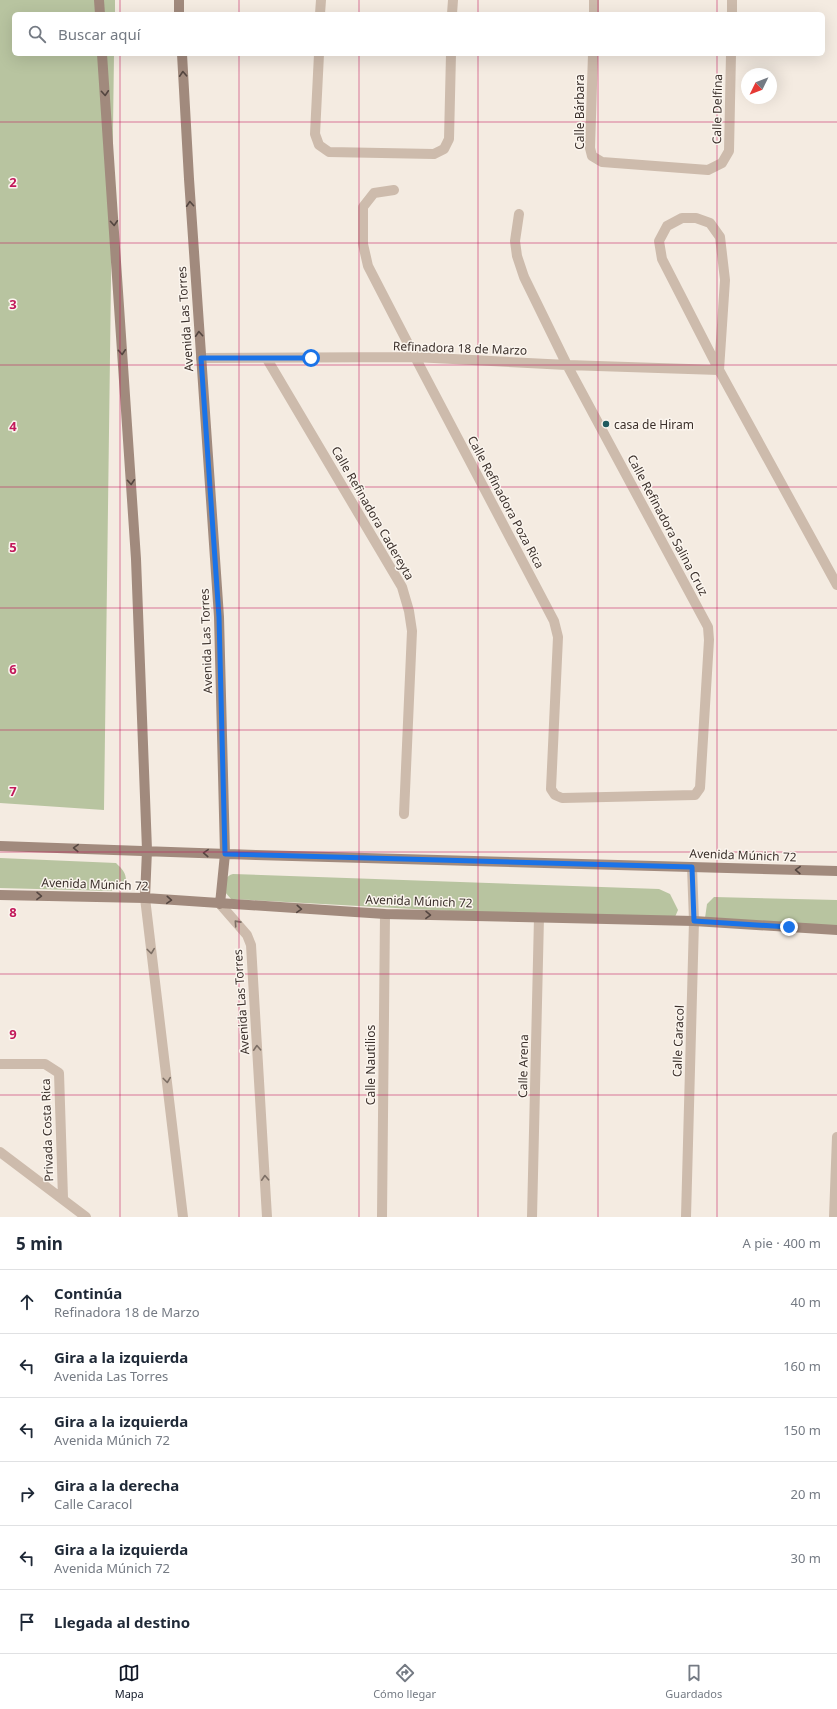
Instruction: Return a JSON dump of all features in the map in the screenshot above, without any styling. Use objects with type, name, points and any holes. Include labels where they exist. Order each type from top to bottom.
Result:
[{"type":"street","points":[[99,0],[100,12]]},
{"type":"street","points":[[178,0],[179,12]]},
{"type":"street","points":[[320,12],[321,0]]},
{"type":"street","points":[[452,0],[452,12]]},
{"type":"street","points":[[594,0],[594,12]]},
{"type":"street","points":[[732,0],[732,12]]},
{"type":"street","points":[[102,56],[136,559],[147,850],[145,898],[184,1217]]},
{"type":"street","name":"Avenida Las Torres","points":[[182,56],[219,617],[225,854],[220,904],[247,935],[251,945],[267,1217]]},
{"type":"street","points":[[319,56],[316,134],[318,145],[329,152],[434,154],[444,148],[449,139],[451,56]]},
{"type":"street","name":"Calle Bárbara","points":[[593,56],[590,148],[592,156],[602,162],[652,166]]},
{"type":"street","name":"Calle Delfina","points":[[652,166],[708,170],[722,163],[729,151],[731,56]]},
{"type":"street","name":"Calle Refinadora Poza Rica","points":[[394,190],[374,193],[363,207],[363,244],[368,266],[554,621],[558,637],[551,789],[555,795],[562,798],[621,796]]},
{"type":"street","name":"Calle Refinadora Salina Cruz","points":[[519,214],[515,241],[517,256],[524,277],[567,365],[708,626],[709,640],[700,788],[695,795],[621,796]]},
{"type":"street","points":[[719,370],[725,280],[720,237],[710,223],[696,218],[682,218],[667,226],[659,241],[662,259],[719,370],[837,585]]},
{"type":"street","name":"Refinadora 18 de Marzo","points":[[201,358],[267,359],[415,357],[567,365],[719,370]]},
{"type":"street","name":"Calle Refinadora Cadereyta","points":[[267,359],[402,587],[409,611],[412,631],[404,814]]},
{"type":"street","name":"Avenida Múnich 72","points":[[0,846],[147,850],[225,854],[837,871]]},
{"type":"street","name":"Calle Caracol","points":[[686,1217],[694,921],[692,867]]},
{"type":"street","name":"Avenida Múnich 72","points":[[0,895],[145,898],[384,914],[694,921],[837,930]]},
{"type":"street","name":"Calle Nautilios","points":[[382,1217],[384,914]]},
{"type":"street","name":"Calle Arena","points":[[532,1217],[539,917]]},
{"type":"street","name":"Privada Costa Rica","points":[[0,1064],[45,1064],[59,1073],[63,1198]]},
{"type":"street","points":[[834,1217],[837,1138]]},
{"type":"street","points":[[0,1152],[63,1198],[86,1217]]},
{"type":"green space","points":[[0,0],[115,0],[115,12],[12,12],[12,56],[114,56],[104,810],[0,803]]},
{"type":"green space","points":[[0,858],[116,863],[122,869],[126,881],[121,886],[111,891],[0,888]]},
{"type":"green space","points":[[233,874],[659,889],[670,894],[678,910],[675,917],[668,923],[231,899],[225,892],[225,883],[227,878]]},
{"type":"green space","points":[[714,897],[837,900],[837,928],[705,918],[707,904]]},
{"type":"place","name":"casa de Hiram","points":[[606,424]]},
{"type":"route","points":[[311,358],[201,358],[219,617],[225,854],[692,867],[694,921],[789,927]]}]
